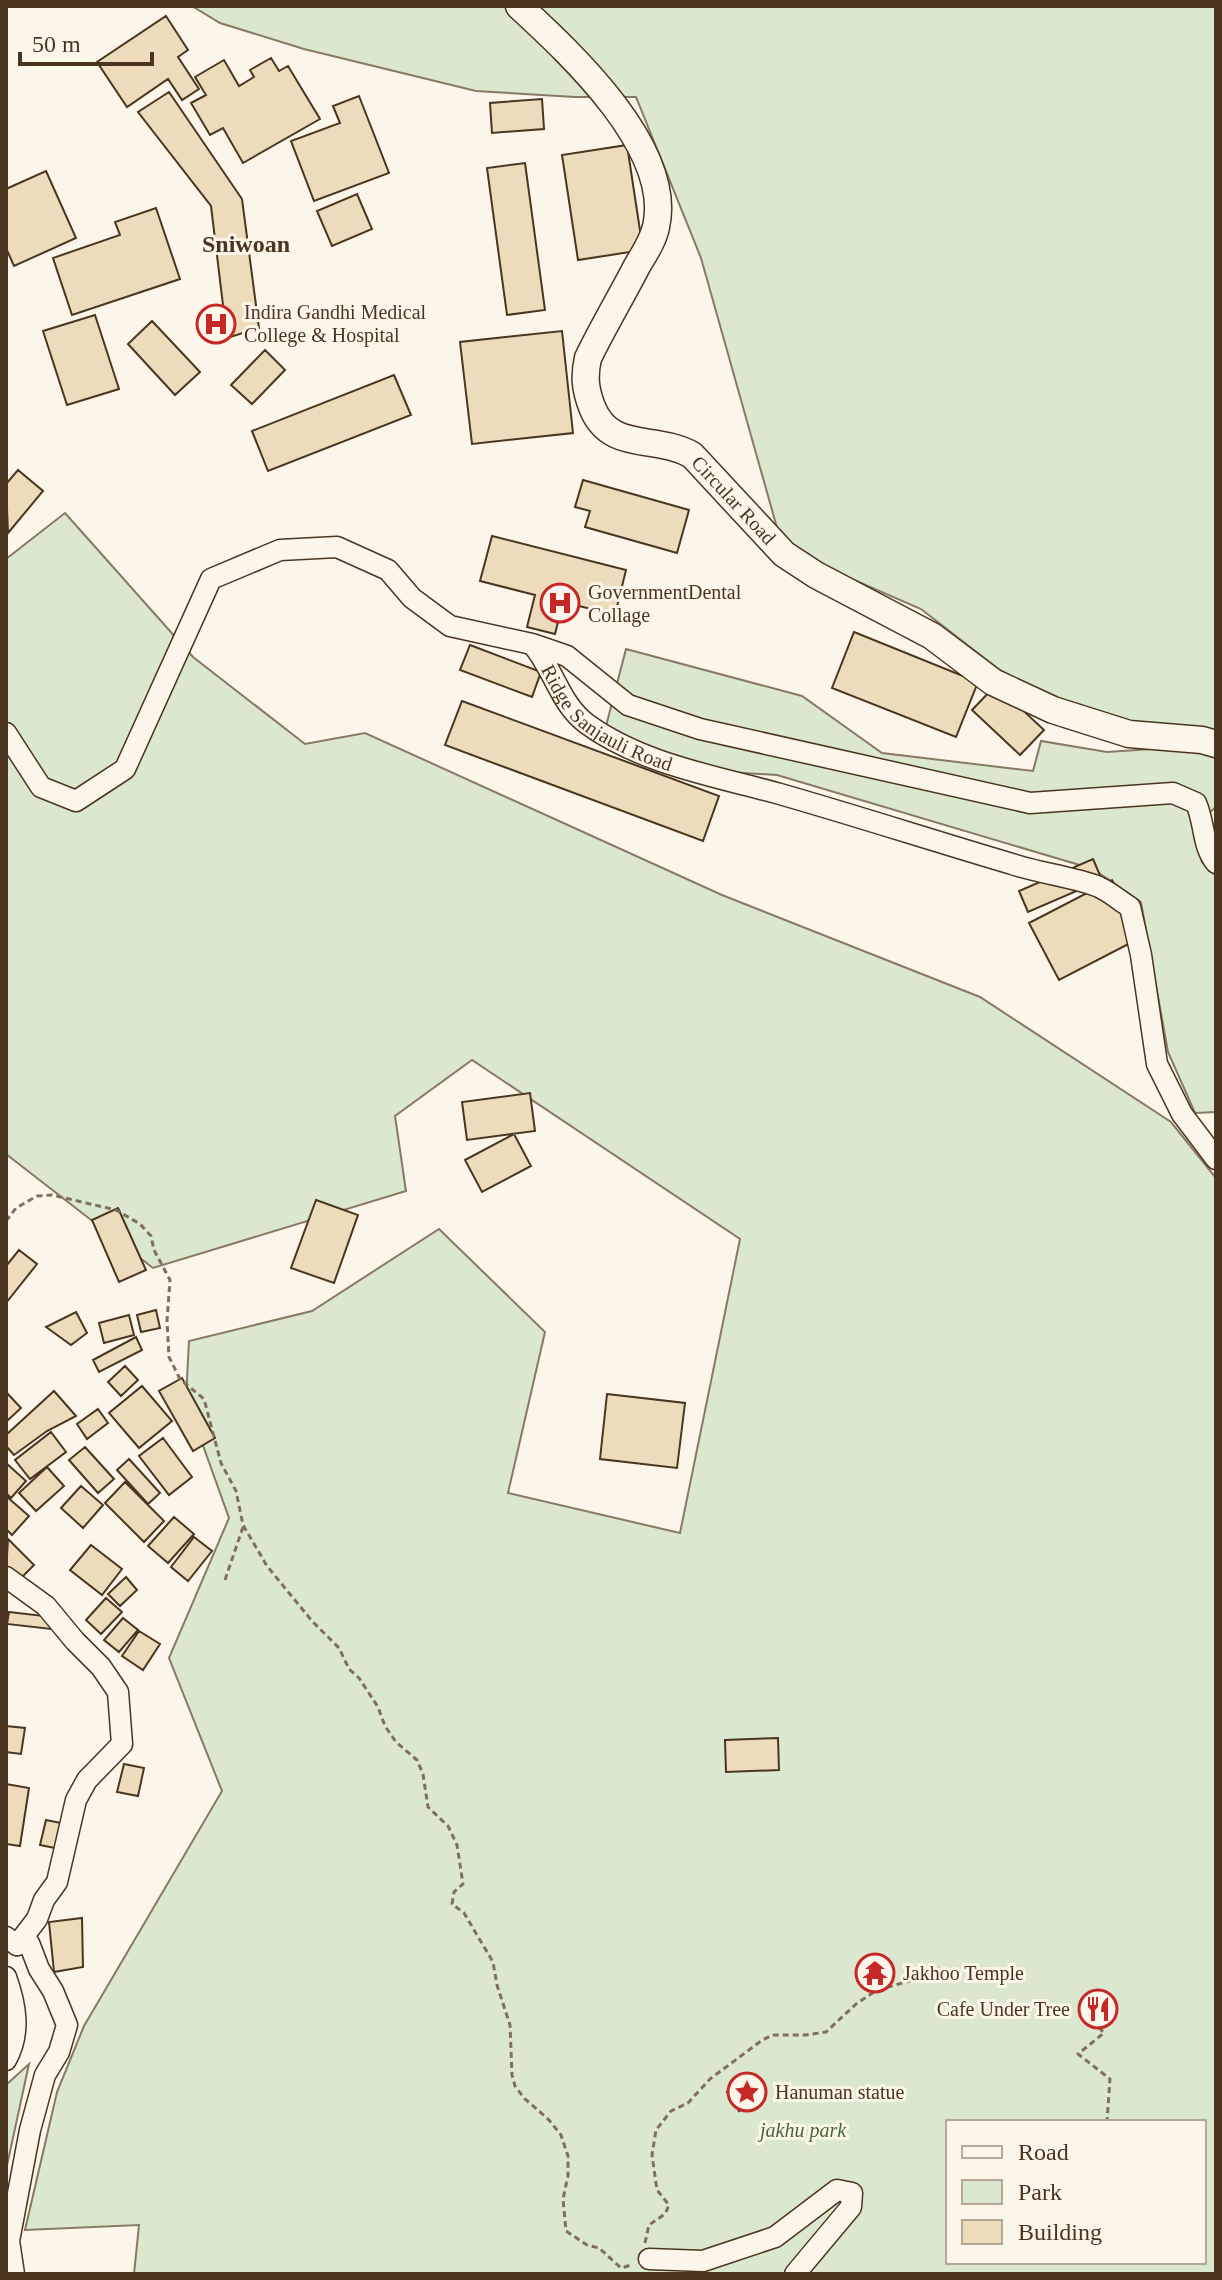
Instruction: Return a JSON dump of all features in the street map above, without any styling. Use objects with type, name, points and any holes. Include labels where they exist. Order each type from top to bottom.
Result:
[{"type":"main road","name":"Circular Road","points":[[519,6],[549,33],[622,115],[650,165],[654,180],[656,227],[588,358],[584,377],[598,422],[605,430],[618,437],[672,446],[692,455],[784,554],[816,575],[932,636],[993,682],[1053,710],[1129,734],[1216,744]]},
{"type":"street","name":"Ridge Sanjauli Road","points":[[6,733],[41,787],[76,801],[125,769],[211,579],[280,550],[337,547],[388,570],[412,598],[450,626],[532,644],[546,661],[563,698],[575,713],[586,723],[633,749],[685,769],[1027,869],[1099,887],[1130,907],[1141,955],[1157,1064],[1182,1114],[1216,1159]]},
{"type":"street","points":[[532,644],[567,656],[610,693],[643,711],[700,729],[888,773],[1030,803],[1173,793],[1196,803],[1204,819],[1207,852],[1216,863]]},
{"type":"street","points":[[6,1577],[46,1606],[101,1667],[118,1692],[122,1744],[87,1780],[76,1800],[57,1882],[44,1900],[37,1919],[12,1941]]},
{"type":"street","points":[[12,1941],[29,1943],[67,2025],[59,2052],[45,2075],[33,2116],[9,2241],[14,2274]]},
{"type":"street","points":[[6,1977],[13,1996],[16,2020],[15,2044],[6,2060]]},
{"type":"street","points":[[649,2259],[703,2261],[775,2237],[837,2190],[852,2193],[851,2207],[795,2274]]},
{"type":"path","points":[[6,1221],[16,1208],[37,1196],[52,1195],[116,1210],[140,1224],[151,1236],[154,1250],[170,1280],[167,1321],[169,1357],[180,1379],[204,1399],[221,1463],[236,1491],[243,1525],[267,1566],[312,1621],[339,1648],[349,1669],[359,1678],[378,1707],[385,1726],[396,1742],[417,1760],[423,1774],[428,1807],[448,1826],[457,1845],[463,1884],[454,1892],[452,1904],[464,1913],[493,1962],[510,2025],[515,2086],[561,2135],[568,2156],[563,2199],[566,2231],[587,2245],[599,2248],[621,2268],[649,2259],[645,2239],[649,2225],[665,2214],[669,2205],[657,2190],[652,2155],[656,2130],[671,2111],[688,2103],[710,2079],[772,2035],[826,2032],[856,2004],[877,1990],[917,1979],[942,1967]]},
{"type":"path","points":[[225,1580],[243,1525]]},
{"type":"path","points":[[1096,2014],[1090,2018],[1104,2033],[1078,2054],[1110,2079],[1107,2120]]},
{"type":"green space","points":[[192,6],[1216,6],[1216,736],[1054,712],[921,609],[783,549],[701,258],[636,97],[476,91],[304,49],[220,23]]},
{"type":"green space","name":"jakhu park","points":[[65,513],[193,657],[305,744],[365,733],[722,895],[980,997],[1171,1122],[1216,1178],[1216,2274],[134,2274],[139,2225],[25,2230],[57,2092],[84,2026],[222,1791],[169,1658],[229,1518],[186,1398],[189,1341],[312,1311],[439,1229],[545,1332],[508,1493],[680,1533],[740,1239],[472,1060],[395,1116],[406,1191],[153,1268],[6,1154],[6,559]]},
{"type":"green space","points":[[626,649],[802,696],[882,753],[1033,771],[1041,741],[1107,752],[1197,746],[1216,759],[1216,807],[1195,825],[1202,862],[1216,876],[1216,1112],[1195,1113],[1168,1052],[1141,902],[1093,869],[777,775],[678,769],[605,730]]},
{"type":"green space","points":[[29,2064],[6,2170],[6,2085]]},
{"type":"building","points":[[166,16],[188,50],[178,57],[199,89],[182,100],[168,79],[127,107],[97,62]]},
{"type":"building","points":[[271,58],[279,71],[288,66],[320,119],[243,163],[223,128],[210,135],[191,103],[206,95],[195,77],[224,60],[239,86],[254,77],[250,70]]},
{"type":"building","points":[[169,92],[242,199],[259,328],[227,338],[211,206],[138,112]]},
{"type":"building","points":[[359,96],[389,173],[314,201],[291,141],[340,123],[333,106]]},
{"type":"building","points":[[542,99],[544,129],[492,133],[490,103]]},
{"type":"building","points":[[627,145],[643,250],[578,260],[562,155]]},
{"type":"building","points":[[525,163],[545,310],[507,315],[487,168]]},
{"type":"building","points":[[46,171],[76,238],[14,266],[6,248],[6,189]]},
{"type":"building","points":[[357,194],[372,229],[332,246],[317,211]]},
{"type":"building","points":[[156,208],[180,279],[72,315],[53,258],[120,235],[115,222]]},
{"type":"building","points":[[95,315],[119,389],[67,405],[43,331]]},
{"type":"building","points":[[152,321],[200,372],[175,395],[128,344]]},
{"type":"building","points":[[562,331],[573,433],[472,444],[460,342]]},
{"type":"building","points":[[265,350],[285,370],[252,404],[231,385]]},
{"type":"building","points":[[394,375],[411,415],[268,471],[252,431]]},
{"type":"building","points":[[18,470],[43,491],[8,533],[6,484]]},
{"type":"building","points":[[583,480],[689,510],[677,553],[585,527],[590,511],[575,507]]},
{"type":"building","points":[[492,536],[626,570],[615,615],[563,602],[555,634],[527,627],[535,595],[480,581]]},
{"type":"building","points":[[854,632],[978,682],[956,737],[832,688]]},
{"type":"building","points":[[470,645],[541,672],[532,697],[460,670]]},
{"type":"building","points":[[996,685],[1044,730],[1020,755],[972,710]]},
{"type":"building","points":[[462,701],[719,796],[703,841],[445,745]]},
{"type":"building","points":[[1093,859],[1102,880],[1028,912],[1019,891]]},
{"type":"building","points":[[1112,880],[1142,937],[1059,980],[1029,923]]},
{"type":"building","points":[[530,1093],[535,1131],[467,1140],[462,1102]]},
{"type":"building","points":[[514,1134],[531,1166],[482,1192],[465,1160]]},
{"type":"building","points":[[316,1200],[358,1215],[334,1283],[291,1268]]},
{"type":"building","points":[[118,1208],[146,1270],[119,1282],[92,1220]]},
{"type":"building","points":[[19,1250],[37,1264],[6,1303],[6,1266]]},
{"type":"building","points":[[156,1310],[160,1328],[141,1332],[137,1315]]},
{"type":"building","points":[[76,1312],[87,1333],[71,1345],[46,1327]]},
{"type":"building","points":[[129,1315],[134,1335],[104,1343],[99,1323]]},
{"type":"building","points":[[136,1337],[142,1350],[99,1372],[93,1360]]},
{"type":"building","points":[[125,1366],[138,1380],[121,1396],[108,1382]]},
{"type":"building","points":[[182,1378],[215,1438],[193,1451],[159,1391]]},
{"type":"building","points":[[142,1386],[172,1421],[139,1448],[109,1413]]},
{"type":"building","points":[[54,1391],[76,1416],[47,1431],[14,1455],[6,1446],[6,1435]]},
{"type":"building","points":[[6,1392],[21,1408],[6,1422]]},
{"type":"building","points":[[607,1394],[685,1403],[677,1468],[600,1459]]},
{"type":"building","points":[[98,1409],[108,1423],[87,1439],[77,1424]]},
{"type":"building","points":[[51,1432],[66,1452],[30,1479],[15,1460]]},
{"type":"building","points":[[163,1438],[192,1477],[169,1495],[139,1456]]},
{"type":"building","points":[[85,1447],[114,1479],[98,1493],[69,1460]]},
{"type":"building","points":[[129,1459],[160,1493],[148,1504],[117,1470]]},
{"type":"building","points":[[6,1463],[26,1481],[11,1498],[6,1493]]},
{"type":"building","points":[[47,1467],[64,1486],[36,1511],[19,1493]]},
{"type":"building","points":[[125,1482],[164,1521],[144,1542],[105,1503]]},
{"type":"building","points":[[81,1486],[103,1505],[83,1528],[61,1508]]},
{"type":"building","points":[[6,1496],[29,1516],[12,1535],[6,1529]]},
{"type":"building","points":[[174,1517],[194,1534],[168,1563],[148,1546]]},
{"type":"building","points":[[194,1537],[212,1551],[188,1581],[171,1567]]},
{"type":"building","points":[[8,1539],[34,1565],[17,1582],[6,1571]]},
{"type":"building","points":[[91,1545],[122,1569],[102,1595],[70,1570]]},
{"type":"building","points":[[126,1577],[137,1590],[120,1606],[108,1594]]},
{"type":"building","points":[[106,1598],[122,1612],[101,1634],[86,1620]]},
{"type":"building","points":[[9,1612],[53,1617],[51,1629],[7,1624]]},
{"type":"building","points":[[123,1618],[138,1630],[119,1652],[104,1640]]},
{"type":"building","points":[[139,1631],[160,1644],[143,1670],[122,1656]]},
{"type":"building","points":[[6,1726],[25,1728],[21,1754],[6,1752]]},
{"type":"building","points":[[778,1738],[779,1770],[726,1772],[725,1740]]},
{"type":"building","points":[[124,1764],[144,1768],[138,1796],[117,1792]]},
{"type":"building","points":[[6,1784],[29,1788],[20,1846],[6,1844]]},
{"type":"building","points":[[46,1820],[61,1823],[55,1848],[40,1845]]},
{"type":"building","points":[[82,1918],[83,1967],[54,1972],[49,1922]]},
{"type":"building","points":[[756,2075],[766,2093],[739,2111],[727,2092]]},
{"type":"place","name":"Indira Gandhi Medical College & Hospital","points":[[216,324]]},
{"type":"place","name":"GovernmentDental Collage","points":[[560,603]]},
{"type":"place","name":"Jakhoo Temple","points":[[875,1973]]},
{"type":"place","name":"Cafe Under Tree","points":[[1098,2009]]},
{"type":"place","name":"Hanuman statue","points":[[747,2092]]},
{"type":"district","name":"Sniwoan","points":[[246,244]]}]
